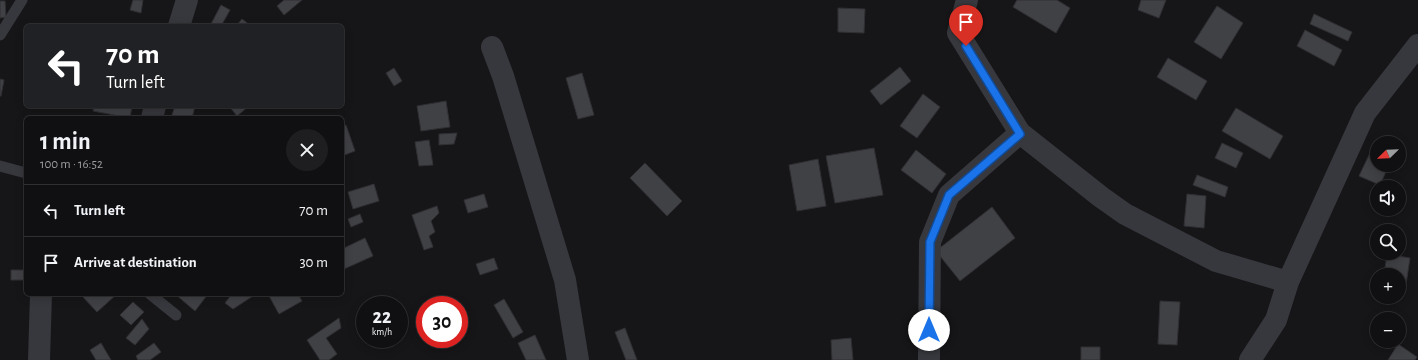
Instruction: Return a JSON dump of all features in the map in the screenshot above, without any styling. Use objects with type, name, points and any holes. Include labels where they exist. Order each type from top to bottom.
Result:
[{"type":"street","points":[[181,24],[187,0]]},
{"type":"street","points":[[967,0],[958,33],[1020,134],[1125,214],[1216,261],[1288,282]]},
{"type":"street","points":[[1250,360],[1276,320],[1288,282],[1365,113],[1418,46]]},
{"type":"street","points":[[492,47],[505,83],[566,280],[578,360]]},
{"type":"street","points":[[929,360],[930,242],[949,195],[1020,134]]},
{"type":"street","points":[[39,360],[41,296]]},
{"type":"lane","points":[[0,36],[22,0]]},
{"type":"lane","points":[[0,166],[24,172]]},
{"type":"lane","points":[[152,296],[176,315]]},
{"type":"building","points":[[133,0],[143,0],[141,13],[130,10]]},
{"type":"building","points":[[284,0],[302,0],[284,15],[277,6]]},
{"type":"building","points":[[1017,0],[1057,0],[1070,8],[1056,33],[1013,7]]},
{"type":"building","points":[[1141,0],[1166,0],[1159,18],[1138,10]]},
{"type":"building","points":[[0,1],[5,1],[6,17],[0,18]]},
{"type":"building","points":[[221,5],[230,10],[222,24],[211,24]]},
{"type":"building","points":[[1217,6],[1243,23],[1221,59],[1194,42]]},
{"type":"building","points":[[838,8],[865,9],[864,33],[838,32]]},
{"type":"building","points":[[1314,14],[1352,32],[1348,41],[1310,24]]},
{"type":"building","points":[[242,19],[248,24],[238,24]]},
{"type":"building","points":[[1305,30],[1342,50],[1334,66],[1297,46]]},
{"type":"building","points":[[1168,58],[1207,81],[1196,100],[1157,77]]},
{"type":"building","points":[[900,67],[911,81],[881,105],[870,91]]},
{"type":"building","points":[[394,68],[402,81],[394,86],[386,73]]},
{"type":"building","points":[[582,73],[594,115],[578,119],[566,78]]},
{"type":"building","points":[[0,79],[4,80],[1,96],[0,96]]},
{"type":"building","points":[[923,94],[940,107],[917,138],[900,126]]},
{"type":"building","points":[[446,101],[450,127],[421,131],[417,106]]},
{"type":"building","points":[[94,108],[132,108],[130,116],[119,116],[93,111]]},
{"type":"building","points":[[174,108],[194,108],[192,116],[172,116]]},
{"type":"building","points":[[231,108],[247,108],[237,116]]},
{"type":"building","points":[[1236,108],[1283,136],[1270,159],[1222,131]]},
{"type":"building","points":[[346,125],[355,151],[344,155],[344,126]]},
{"type":"building","points":[[457,133],[454,144],[439,145],[439,134]]},
{"type":"building","points":[[429,140],[433,165],[419,166],[415,142]]},
{"type":"building","points":[[1222,143],[1243,153],[1236,168],[1215,158]]},
{"type":"building","points":[[874,148],[883,195],[835,203],[826,156]]},
{"type":"building","points":[[916,150],[946,174],[932,193],[901,170]]},
{"type":"building","points":[[1370,153],[1370,172],[1386,172],[1382,180],[1370,181],[1359,176]]},
{"type":"building","points":[[818,159],[826,206],[797,211],[789,165]]},
{"type":"building","points":[[645,163],[682,201],[667,216],[630,178]]},
{"type":"building","points":[[1197,175],[1228,187],[1225,197],[1193,185]]},
{"type":"building","points":[[374,184],[379,201],[353,209],[348,192]]},
{"type":"building","points":[[484,194],[488,207],[468,213],[464,200]]},
{"type":"building","points":[[1187,194],[1206,196],[1204,228],[1184,226]]},
{"type":"building","points":[[437,206],[439,213],[431,221],[435,232],[429,236],[433,247],[424,250],[412,215]]},
{"type":"building","points":[[992,207],[1015,238],[960,281],[936,251]]},
{"type":"building","points":[[360,214],[363,222],[351,227],[348,219]]},
{"type":"building","points":[[365,238],[373,256],[344,269],[344,248]]},
{"type":"building","points":[[1406,257],[1410,258],[1406,284],[1406,268],[1385,268],[1386,260],[1406,260]]},
{"type":"building","points":[[494,258],[498,269],[480,275],[476,264]]},
{"type":"building","points":[[11,270],[24,270],[24,280],[11,280]]},
{"type":"building","points":[[82,296],[115,296],[97,312]]},
{"type":"building","points":[[177,296],[206,296],[195,311]]},
{"type":"building","points":[[230,296],[253,296],[233,309],[225,303]]},
{"type":"building","points":[[269,296],[299,296],[302,301],[279,314]]},
{"type":"building","points":[[504,299],[523,332],[513,338],[494,305]]},
{"type":"building","points":[[1160,301],[1180,302],[1177,345],[1158,344]]},
{"type":"building","points":[[133,302],[144,312],[131,325],[120,315]]},
{"type":"building","points":[[339,318],[341,328],[326,338],[337,354],[329,360],[320,360],[307,340]]},
{"type":"building","points":[[142,319],[149,329],[135,345],[126,338]]},
{"type":"building","points":[[625,328],[637,360],[626,360],[615,332]]},
{"type":"building","points":[[535,335],[546,360],[526,360],[518,343]]},
{"type":"building","points":[[851,338],[853,360],[832,360],[831,340]]},
{"type":"building","points":[[101,343],[111,360],[96,360],[90,350]]},
{"type":"building","points":[[154,343],[161,352],[150,360],[138,360],[136,356]]},
{"type":"building","points":[[1081,347],[1100,347],[1100,360],[1081,360]]},
{"type":"building","points":[[1396,348],[1404,348],[1417,357],[1415,360],[1388,360]]},
{"type":"route","points":[[929,330],[930,242],[949,195],[1020,134],[966,46]]}]
